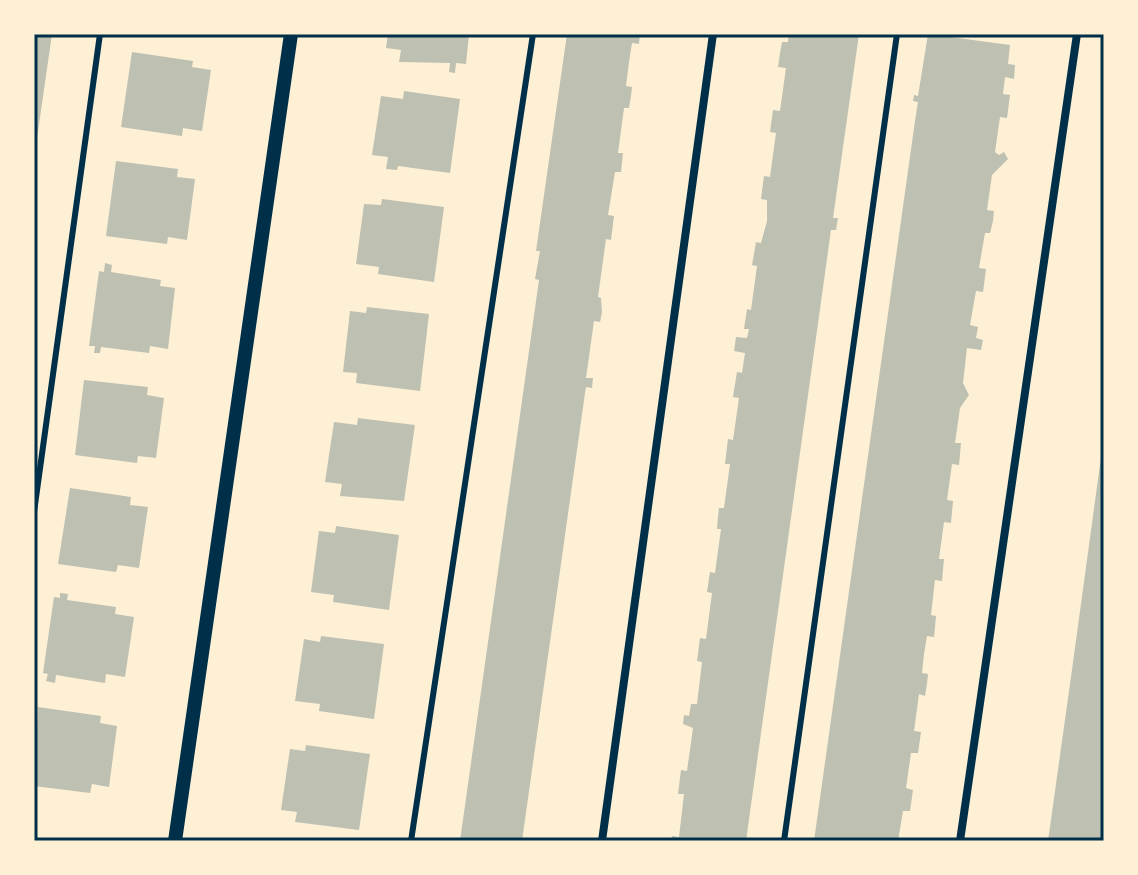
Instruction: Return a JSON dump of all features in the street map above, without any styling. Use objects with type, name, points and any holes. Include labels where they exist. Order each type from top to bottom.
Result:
[{"type":"street","points":[[175,841],[291,34]]},
{"type":"street","points":[[602,841],[713,34]]},
{"type":"street","points":[[960,841],[1077,34]]},
{"type":"lane","points":[[34,512],[100,34]]},
{"type":"lane","points":[[411,841],[533,34]]},
{"type":"lane","points":[[784,841],[897,34]]},
{"type":"building","points":[[34,34],[52,34],[36,145],[34,145]]},
{"type":"building","points":[[388,34],[469,34],[466,64],[456,63],[455,73],[449,72],[450,63],[399,62],[401,50],[386,48]]},
{"type":"building","points":[[567,34],[640,34],[639,44],[632,43],[629,62],[626,86],[632,87],[629,108],[624,108],[618,153],[623,153],[621,172],[615,172],[608,215],[614,216],[611,240],[606,239],[598,297],[601,298],[602,312],[600,322],[594,321],[586,378],[593,378],[592,388],[586,387],[585,393],[522,841],[460,841],[539,280],[535,279],[540,251],[536,251]]},
{"type":"building","points":[[789,34],[859,34],[833,218],[838,218],[836,230],[831,230],[746,841],[671,841],[672,836],[679,837],[684,794],[678,794],[681,770],[687,771],[693,728],[683,724],[684,715],[689,716],[691,704],[697,704],[702,662],[697,661],[700,638],[706,639],[712,593],[707,592],[710,572],[715,573],[721,529],[717,529],[719,508],[724,508],[730,464],[725,464],[728,439],[733,440],[739,398],[733,397],[737,372],[742,373],[745,353],[734,351],[736,337],[747,338],[749,329],[744,329],[747,309],[751,310],[757,266],[752,265],[756,242],[761,243],[767,221],[767,200],[761,199],[764,176],[770,177],[776,133],[770,132],[773,110],[780,111],[786,68],[778,67],[782,42],[788,42]]},
{"type":"building","points":[[928,34],[1010,45],[1008,64],[1015,65],[1014,79],[1005,77],[1003,94],[1010,95],[1007,118],[1000,117],[995,152],[999,155],[1004,152],[1008,159],[992,175],[987,210],[994,211],[993,221],[990,233],[985,233],[979,268],[986,269],[983,292],[976,291],[970,325],[978,327],[976,338],[983,340],[981,350],[967,348],[963,383],[969,395],[960,408],[955,443],[961,443],[959,465],[952,464],[947,500],[953,501],[951,523],[944,522],[939,559],[944,559],[942,581],[935,580],[931,615],[936,616],[934,637],[927,636],[924,654],[922,673],[928,674],[927,684],[925,696],[919,694],[914,731],[921,732],[918,753],[911,753],[906,788],[913,790],[910,811],[903,811],[898,841],[814,841],[918,102],[913,101],[914,95],[918,96]]},
{"type":"building","points":[[132,52],[193,61],[192,67],[211,70],[202,131],[183,128],[182,136],[121,127]]},
{"type":"building","points":[[404,91],[460,99],[450,173],[398,166],[397,170],[386,169],[388,157],[372,155],[381,96],[403,99]]},
{"type":"building","points":[[116,161],[178,169],[177,177],[195,179],[187,240],[168,237],[167,244],[106,236]]},
{"type":"building","points":[[382,199],[444,207],[434,282],[378,274],[379,267],[356,264],[364,204],[381,205]]},
{"type":"building","points":[[105,263],[112,265],[111,272],[161,280],[160,286],[175,288],[168,349],[150,346],[149,353],[101,347],[100,353],[94,353],[95,346],[89,346],[99,271],[104,272]]},
{"type":"building","points":[[367,307],[429,314],[420,391],[356,383],[357,373],[343,372],[350,311],[366,313]]},
{"type":"building","points":[[84,380],[148,387],[147,395],[164,398],[156,458],[138,456],[137,463],[75,455]]},
{"type":"building","points":[[358,418],[415,425],[404,501],[340,496],[342,484],[325,482],[334,422],[357,425]]},
{"type":"building","points":[[1102,450],[1104,841],[1048,841],[1071,677]]},
{"type":"building","points":[[70,488],[131,497],[130,505],[148,507],[139,568],[118,565],[116,572],[58,564]]},
{"type":"building","points":[[336,526],[399,535],[389,610],[333,602],[334,595],[311,592],[319,531],[335,533]]},
{"type":"building","points":[[60,593],[68,594],[67,600],[116,607],[115,614],[134,617],[125,677],[106,674],[105,683],[56,675],[55,683],[46,681],[48,674],[43,673],[54,597],[60,598]]},
{"type":"building","points":[[321,636],[384,644],[374,719],[319,711],[320,704],[295,701],[304,639],[320,642]]},
{"type":"building","points":[[38,707],[101,716],[100,723],[117,726],[109,787],[92,784],[90,793],[34,786]]},
{"type":"building","points":[[306,745],[370,754],[359,830],[295,822],[297,812],[281,810],[290,749],[305,751]]}]
